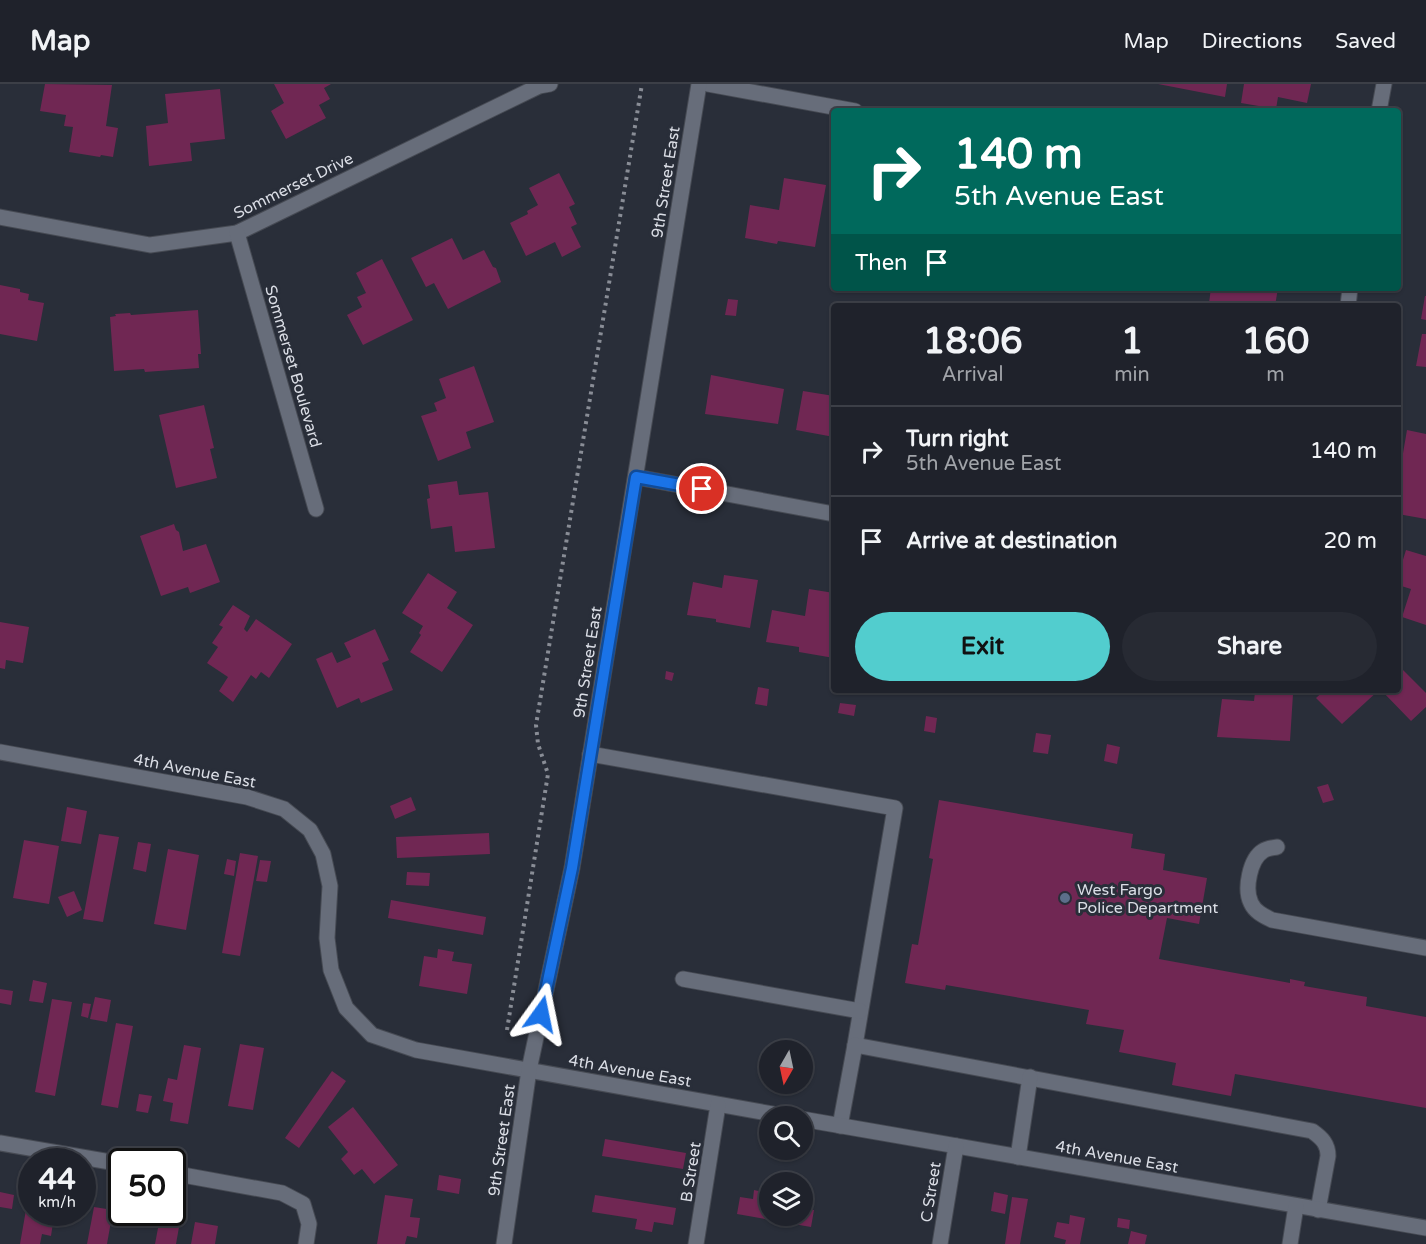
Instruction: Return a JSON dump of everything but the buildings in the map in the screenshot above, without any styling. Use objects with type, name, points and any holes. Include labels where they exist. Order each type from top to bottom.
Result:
[{"type":"street","name":"Sommerset Drive","points":[[0,217],[150,245],[237,233],[539,86],[550,84]]},
{"type":"street","name":"9th Street East","points":[[504,1244],[529,1070],[572,868],[699,84]]},
{"type":"street","points":[[708,84],[839,108]]},
{"type":"street","points":[[1380,108],[1384,84]]},
{"type":"street","name":"Sommerset Boulevard","points":[[237,233],[316,509]]},
{"type":"street","points":[[636,477],[831,513]]},
{"type":"street","name":"4th Avenue East","points":[[0,752],[247,796],[284,809],[310,830],[323,854],[330,886],[327,938],[331,970],[346,1008],[372,1035],[416,1050],[759,1112]]},
{"type":"street","points":[[590,754],[895,808],[840,1126]]},
{"type":"street","points":[[1277,847],[1264,850],[1257,857],[1251,870],[1248,893],[1251,903],[1258,912],[1272,920],[1426,948]]},
{"type":"street","points":[[683,980],[861,1011]]},
{"type":"street","points":[[855,1045],[1312,1131],[1328,1148],[1318,1209]]},
{"type":"street","points":[[1017,1157],[1030,1077]]},
{"type":"street","name":"B Street","points":[[696,1244],[718,1105]]},
{"type":"street","name":"4th Avenue East","points":[[813,1121],[1426,1228]]},
{"type":"street","points":[[0,1143],[108,1162]]},
{"type":"street","name":"C Street","points":[[940,1244],[956,1146]]},
{"type":"street","points":[[186,1176],[282,1193],[303,1204],[309,1224],[306,1244]]},
{"type":"street","points":[[1290,1244],[1296,1206]]},
{"type":"path","points":[[507,1030],[548,774],[538,744],[536,725],[642,84]]},
{"type":"place","name":"West Fargo Police Department","points":[[1065,898]]},
{"type":"route","points":[[541,1014],[572,868],[636,477],[702,489]]}]
